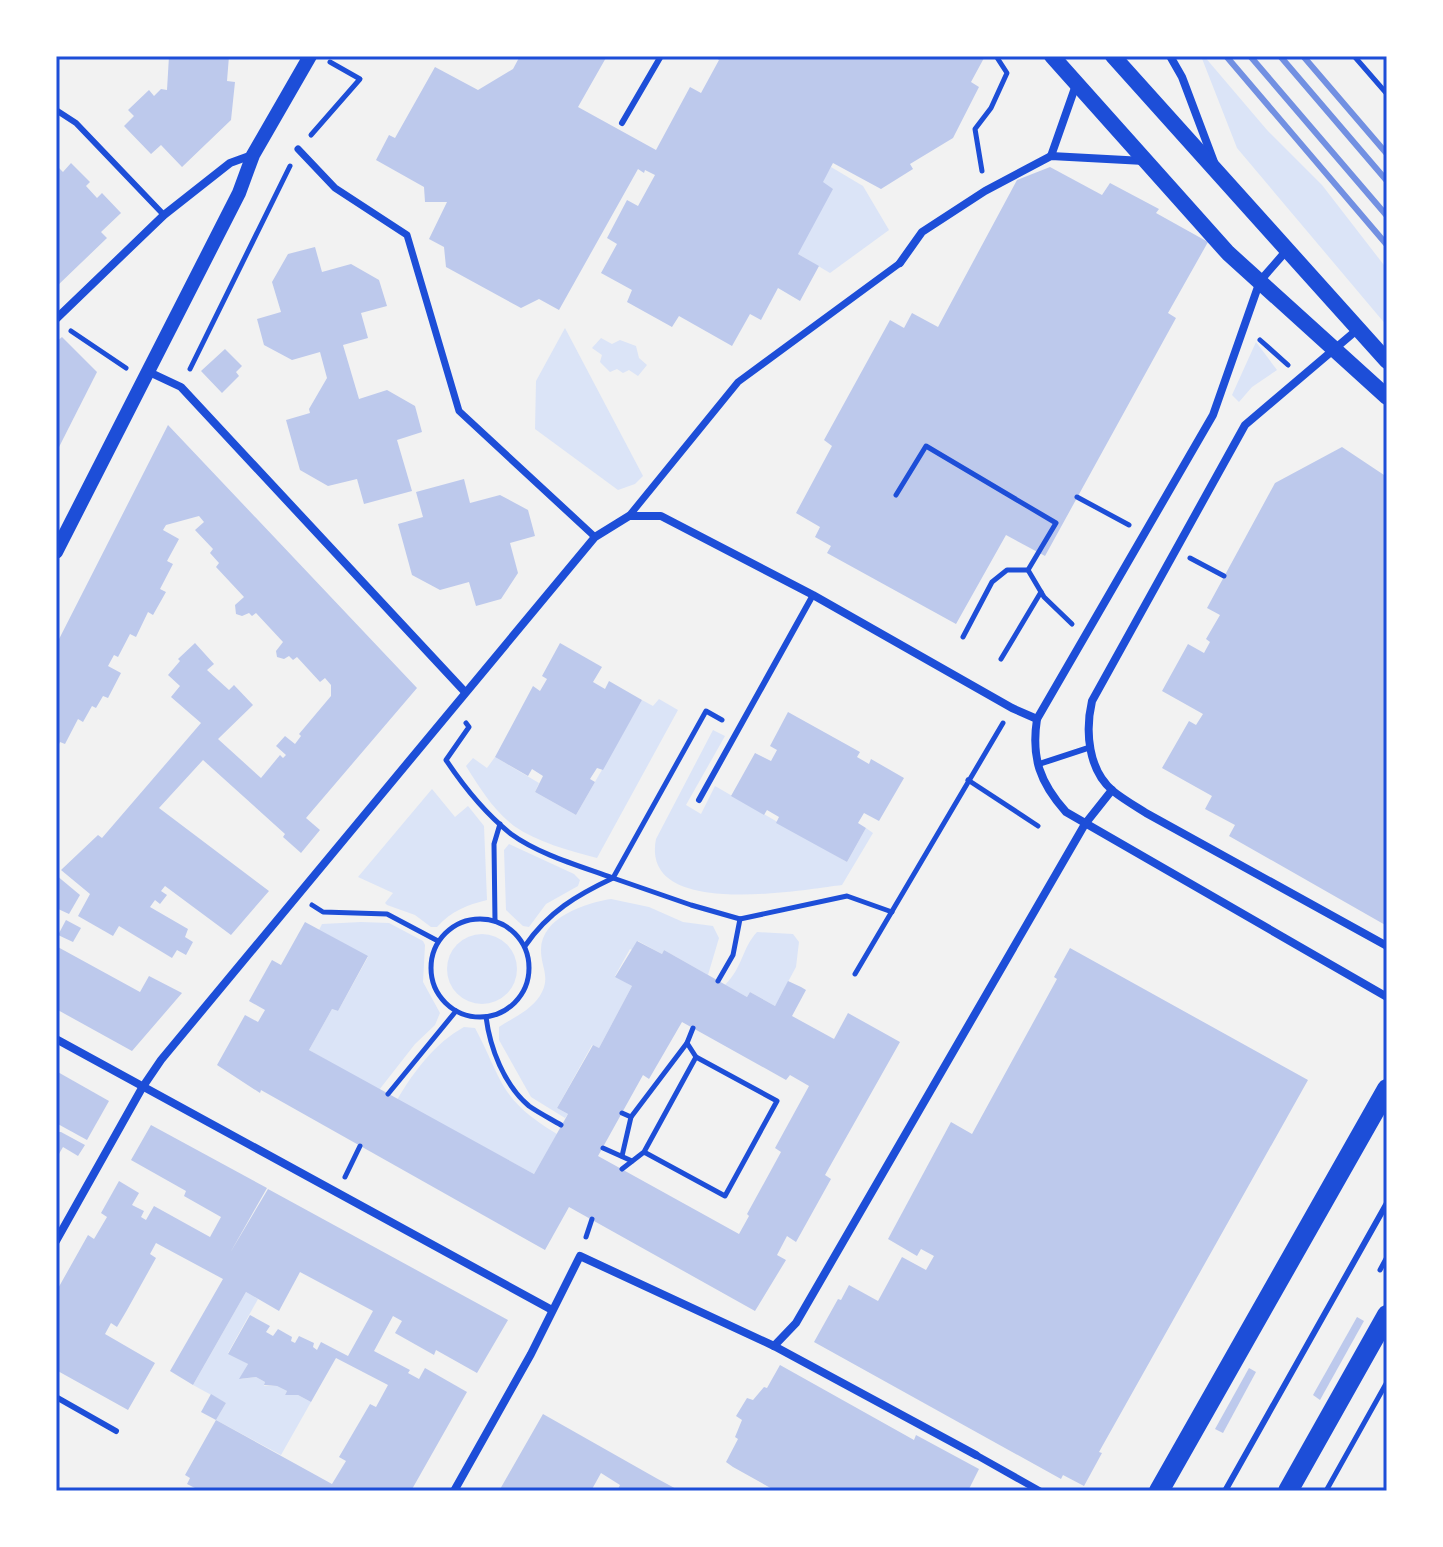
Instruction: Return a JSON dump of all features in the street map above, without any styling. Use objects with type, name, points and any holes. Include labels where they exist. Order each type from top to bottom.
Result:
[{"type":"main road","points":[[1052,56],[1228,253],[1387,397]]},
{"type":"main road","points":[[1113,56],[1387,361]]},
{"type":"main road","points":[[1159,1491],[1387,1089]]},
{"type":"main road","points":[[1288,1491],[1387,1315]]},
{"type":"street","points":[[56,552],[239,193],[253,155],[310,56]]},
{"type":"street","points":[[1170,56],[1182,77],[1217,170]]},
{"type":"street","points":[[1051,156],[1077,82]]},
{"type":"street","points":[[298,149],[335,188],[407,235],[459,411],[595,537]]},
{"type":"street","points":[[56,319],[164,215],[230,163],[253,155]]},
{"type":"street","points":[[56,1241],[161,1060],[595,537],[629,516],[738,382],[900,263],[922,232],[985,191],[1051,156],[1144,161]]},
{"type":"street","points":[[1287,250],[1260,281],[1213,415],[1037,719],[1034,740],[1044,785],[1066,812],[1387,997]]},
{"type":"street","points":[[1358,329],[1245,425],[1092,701],[1086,724],[1097,771],[1112,790],[1146,813],[1387,946]]},
{"type":"street","points":[[149,372],[181,387],[465,692]]},
{"type":"street","points":[[629,516],[661,516],[813,595],[1012,708],[1037,719]]},
{"type":"street","points":[[774,1346],[796,1323],[1085,824],[1112,790]]},
{"type":"street","points":[[56,1039],[552,1310]]},
{"type":"street","points":[[454,1491],[531,1354],[580,1256],[774,1346],[1040,1491]]},
{"type":"lane","points":[[622,123],[661,56]]},
{"type":"lane","points":[[56,110],[76,123],[164,215]]},
{"type":"lane","points":[[699,800],[813,595]]},
{"type":"lane","points":[[1039,764],[1091,747]]},
{"type":"lane","points":[[1225,1491],[1387,1203]]},
{"type":"lane","points":[[56,1397],[116,1431]]},
{"type":"path","points":[[181,387],[298,149],[360,79],[318,56]]},
{"type":"path","points":[[985,191],[975,129],[991,108],[1007,73],[996,56]]},
{"type":"path","points":[[1354,56],[1387,94]]},
{"type":"path","points":[[64,326],[129,370],[135,358]]},
{"type":"path","points":[[1243,327],[1273,350],[1300,378]]},
{"type":"path","points":[[896,495],[926,446],[1056,523],[1028,570]]},
{"type":"path","points":[[963,637],[992,582],[1007,570],[1028,570]]},
{"type":"path","points":[[1028,570],[1041,592],[1061,614]]},
{"type":"path","points":[[1001,659],[1041,592]]},
{"type":"path","points":[[451,708],[469,727],[446,760],[463,784],[514,836],[566,861],[740,919],[847,896],[892,912]]},
{"type":"path","points":[[855,974],[1012,708]]},
{"type":"path","points":[[525,946],[556,910],[575,896],[613,878],[706,711],[738,730]]},
{"type":"path","points":[[968,780],[1038,826]]},
{"type":"path","points":[[495,921],[494,844],[500,824]]},
{"type":"path","points":[[296,896],[323,912],[387,914],[438,941]]},
{"type":"path","points":[[484,918],[495,921],[513,930],[525,946],[530,969],[524,992],[508,1009],[486,1017],[456,1011],[439,996],[431,975],[431,963],[438,941],[463,921],[484,918]]},
{"type":"path","points":[[718,981],[733,955],[740,919]]},
{"type":"path","points":[[388,1094],[456,1011]]},
{"type":"path","points":[[486,1017],[489,1038],[508,1082],[528,1105],[561,1125]]},
{"type":"path","points":[[622,1156],[631,1117],[687,1043],[693,1028]]},
{"type":"path","points":[[644,1152],[725,1196],[777,1101],[696,1057],[687,1043]]},
{"type":"path","points":[[622,1169],[644,1152],[696,1057]]},
{"type":"path","points":[[622,1113],[631,1117]]},
{"type":"path","points":[[337,1192],[360,1146]]},
{"type":"path","points":[[603,1148],[632,1161]]},
{"type":"path","points":[[1380,1270],[1387,1257]]},
{"type":"path","points":[[1326,1491],[1387,1382]]},
{"type":"shaded area","points":[[1201,56],[1267,130],[1322,185],[1387,269],[1387,326],[1237,148]]},
{"type":"shaded area","points":[[831,167],[863,186],[889,230],[830,273],[798,254],[817,189]]},
{"type":"shaded area","points":[[565,328],[643,476],[635,484],[618,490],[535,429],[536,381]]},
{"type":"shaded area","points":[[601,338],[612,344],[620,340],[636,346],[639,358],[647,365],[638,376],[629,370],[610,372],[600,362],[602,355],[592,348]]},
{"type":"shaded area","points":[[1256,342],[1277,370],[1252,387],[1239,402],[1232,395]]},
{"type":"shaded area","points":[[659,699],[678,710],[597,858],[543,841],[514,826],[493,806],[466,766],[473,758],[487,768],[495,757],[539,783],[535,792],[576,815],[642,700],[653,706]]},
{"type":"shaded area","points":[[713,730],[725,736],[686,805],[701,814],[715,786],[847,862],[866,828],[873,833],[842,885],[760,894],[727,894],[697,890],[672,881],[658,864],[656,839]]},
{"type":"shaded area","points":[[432,789],[455,817],[468,806],[484,826],[487,900],[460,909],[437,927],[431,927],[415,915],[387,905],[385,903],[393,893],[358,877]]},
{"type":"shaded area","points":[[509,844],[574,874],[580,880],[578,886],[546,904],[529,927],[523,926],[506,910],[504,850]]},
{"type":"shaded area","points":[[611,899],[649,907],[683,922],[713,926],[719,938],[708,975],[664,950],[662,954],[638,941],[630,949],[615,976],[632,986],[599,1048],[592,1045],[557,1108],[568,1114],[565,1118],[531,1097],[499,1040],[499,1027],[529,1008],[542,992],[545,976],[541,950],[548,929],[578,908]]},
{"type":"shaded area","points":[[389,923],[423,941],[423,982],[440,1013],[435,1025],[415,1044],[379,1090],[309,1050],[332,1009],[338,1011],[368,957],[319,930],[322,924]]},
{"type":"shaded area","points":[[757,932],[793,934],[799,942],[796,967],[775,1006],[750,992],[747,997],[725,985]]},
{"type":"shaded area","points":[[482,934],[507,944],[517,969],[507,994],[482,1004],[457,994],[447,969],[457,944]]},
{"type":"shaded area","points":[[464,1027],[475,1028],[513,1100],[557,1134],[534,1174],[397,1100],[426,1059]]},
{"type":"shaded area","points":[[246,1292],[258,1299],[228,1353],[248,1364],[240,1379],[256,1377],[265,1382],[264,1386],[277,1386],[287,1391],[285,1395],[298,1395],[311,1402],[281,1455],[216,1420],[226,1403],[193,1385]]},
{"type":"building","points":[[169,56],[229,56],[227,81],[235,82],[231,120],[182,167],[161,145],[151,154],[124,126],[134,116],[128,110],[149,90],[154,96],[161,89],[167,90]]},
{"type":"building","points":[[520,56],[607,56],[578,107],[656,150],[690,87],[701,93],[719,60],[713,56],[984,58],[971,82],[979,87],[953,138],[910,164],[913,169],[881,189],[833,163],[823,182],[833,189],[798,254],[819,266],[800,301],[778,288],[761,320],[750,314],[732,346],[679,316],[672,327],[627,302],[632,290],[601,273],[617,244],[607,238],[627,200],[638,206],[655,175],[645,170],[644,173],[638,169],[559,310],[539,299],[521,308],[446,267],[444,247],[429,239],[447,202],[425,202],[424,187],[376,160],[389,135],[395,138],[435,67],[478,90],[513,69]]},
{"type":"building","points":[[71,163],[90,182],[86,186],[97,198],[102,193],[121,213],[101,232],[107,238],[56,287],[56,165],[63,172]]},
{"type":"building","points":[[1050,167],[1102,195],[1110,183],[1159,209],[1156,213],[1208,242],[1168,313],[1176,318],[1045,556],[1006,535],[956,624],[827,553],[831,546],[815,537],[820,527],[796,513],[832,446],[824,440],[890,320],[904,328],[912,313],[938,327],[1017,180]]},
{"type":"building","points":[[315,247],[322,272],[351,264],[379,280],[387,306],[361,313],[368,338],[343,345],[359,399],[387,390],[415,406],[422,432],[397,440],[412,491],[364,504],[357,479],[328,486],[300,470],[286,420],[310,413],[309,409],[327,378],[320,352],[292,360],[264,345],[257,319],[281,312],[272,282],[288,254]]},
{"type":"building","points":[[62,337],[97,372],[56,453],[56,342]]},
{"type":"building","points":[[225,349],[242,366],[236,372],[239,376],[222,393],[201,371]]},
{"type":"building","points":[[168,425],[417,688],[306,818],[320,830],[301,853],[283,837],[285,834],[203,760],[159,808],[269,891],[231,935],[165,886],[161,891],[167,895],[160,904],[155,900],[150,907],[188,929],[185,937],[193,942],[186,955],[177,950],[172,958],[119,926],[113,936],[78,916],[90,894],[61,870],[98,835],[102,838],[201,723],[171,697],[180,686],[168,675],[180,661],[178,659],[195,643],[214,664],[207,670],[229,690],[234,685],[253,705],[218,739],[261,778],[280,755],[283,758],[286,755],[276,746],[285,736],[295,744],[301,736],[299,734],[331,696],[331,685],[325,678],[320,682],[297,657],[293,660],[289,656],[284,659],[277,657],[276,651],[283,642],[256,613],[252,616],[249,613],[242,616],[236,614],[235,605],[244,597],[216,567],[219,563],[210,553],[213,549],[195,530],[204,522],[199,516],[166,525],[163,530],[179,539],[167,561],[173,564],[160,589],[166,592],[153,615],[148,612],[136,637],[130,634],[118,657],[114,655],[108,666],[121,673],[108,698],[103,696],[96,708],[92,706],[83,722],[78,719],[65,744],[60,742],[56,750],[56,645]]},
{"type":"building","points":[[1342,447],[1387,477],[1387,926],[1229,836],[1235,825],[1205,809],[1212,796],[1162,768],[1189,721],[1196,725],[1203,714],[1162,691],[1188,644],[1204,653],[1210,642],[1206,639],[1220,615],[1207,608],[1275,483]]},
{"type":"building","points":[[464,479],[470,503],[500,495],[528,510],[535,536],[510,543],[518,573],[501,599],[476,606],[469,582],[440,590],[412,575],[398,524],[423,517],[416,492]]},
{"type":"building","points":[[560,643],[602,667],[593,682],[605,689],[609,681],[642,700],[603,770],[597,768],[590,779],[595,782],[576,815],[535,792],[543,776],[532,769],[528,776],[495,757],[533,686],[540,691],[547,679],[542,676]]},
{"type":"building","points":[[788,712],[860,752],[857,757],[869,764],[871,759],[904,778],[879,821],[864,813],[858,823],[866,828],[847,862],[776,823],[779,817],[767,810],[764,815],[731,796],[755,753],[771,761],[777,750],[770,746]]},
{"type":"building","points":[[56,875],[80,895],[69,914],[56,908]]},
{"type":"building","points":[[66,920],[81,928],[73,942],[58,935]]},
{"type":"building","points":[[305,922],[368,956],[338,1011],[332,1009],[309,1050],[534,1174],[568,1114],[557,1108],[593,1045],[599,1048],[632,986],[615,977],[637,941],[662,954],[664,950],[747,997],[750,992],[775,1006],[788,981],[801,987],[806,990],[792,1016],[834,1039],[848,1013],[900,1042],[825,1175],[831,1179],[796,1242],[787,1236],[777,1255],[786,1260],[755,1311],[569,1207],[545,1250],[261,1090],[260,1093],[217,1065],[245,1015],[258,1022],[265,1010],[249,1001],[272,960],[281,965]],"holes":[[[682,1022],[786,1080],[790,1075],[809,1086],[775,1148],[781,1152],[739,1234],[598,1156],[643,1075],[649,1079]]]},
{"type":"building","points":[[56,946],[140,992],[149,976],[182,993],[132,1051],[56,1009]]},
{"type":"building","points":[[1070,948],[1308,1080],[1099,1452],[1102,1453],[1084,1486],[1063,1475],[1061,1479],[814,1342],[849,1285],[878,1301],[902,1257],[926,1270],[934,1256],[921,1249],[917,1256],[888,1239],[951,1122],[972,1134],[1057,979],[1054,977]]},
{"type":"building","points":[[56,1071],[109,1101],[87,1140],[56,1123]]},
{"type":"building","points":[[151,1125],[267,1188],[230,1253],[268,1189],[508,1320],[477,1373],[436,1350],[434,1355],[395,1333],[402,1321],[393,1316],[374,1351],[410,1370],[408,1373],[419,1379],[425,1368],[467,1392],[411,1491],[201,1491],[187,1484],[190,1478],[185,1475],[216,1420],[332,1484],[346,1461],[339,1457],[370,1404],[376,1407],[388,1385],[336,1358],[311,1402],[298,1395],[285,1395],[287,1391],[264,1385],[265,1382],[256,1377],[239,1379],[248,1364],[228,1354],[250,1315],[270,1326],[266,1332],[273,1336],[278,1329],[292,1337],[291,1341],[295,1343],[299,1336],[314,1343],[313,1347],[317,1350],[321,1342],[348,1356],[373,1311],[300,1272],[279,1311],[246,1292],[193,1385],[170,1371],[223,1279],[156,1243],[150,1254],[156,1258],[127,1310],[117,1327],[111,1323],[105,1334],[155,1363],[128,1410],[56,1370],[56,1292],[88,1235],[94,1239],[107,1217],[101,1213],[119,1181],[139,1193],[132,1205],[144,1211],[141,1217],[146,1220],[154,1206],[210,1237],[221,1217],[184,1196],[186,1191],[131,1160]]},
{"type":"building","points":[[56,1132],[85,1145],[78,1156],[63,1147],[56,1159]]},
{"type":"building","points":[[1357,1317],[1364,1321],[1320,1400],[1313,1395]]},
{"type":"building","points":[[780,1365],[914,1440],[916,1435],[979,1469],[968,1491],[776,1491],[733,1467],[726,1462],[738,1439],[735,1437],[742,1420],[736,1416],[747,1398],[753,1400],[764,1387],[767,1388]]},
{"type":"building","points":[[1249,1368],[1256,1372],[1223,1433],[1215,1429]]},
{"type":"building","points":[[211,1394],[226,1403],[216,1420],[201,1412]]},
{"type":"building","points":[[543,1414],[680,1491],[617,1491],[620,1485],[601,1473],[591,1491],[499,1491]]},
{"type":"railway","points":[[1226,56],[1387,245]]},
{"type":"railway","points":[[1250,56],[1387,216]]},
{"type":"railway","points":[[1280,56],[1387,181]]},
{"type":"railway","points":[[1303,56],[1387,154]]}]
